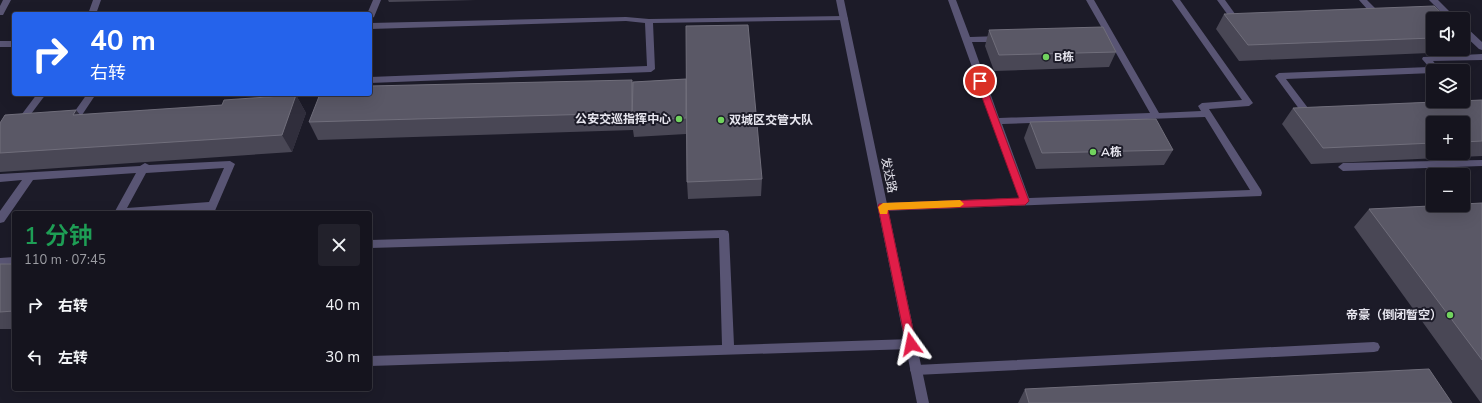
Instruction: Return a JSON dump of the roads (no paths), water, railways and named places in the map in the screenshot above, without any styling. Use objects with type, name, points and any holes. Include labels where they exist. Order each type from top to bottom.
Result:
[{"type":"street","points":[[0,13],[7,0]]},
{"type":"street","points":[[93,12],[97,0]]},
{"type":"street","points":[[372,12],[377,0]]},
{"type":"street","name":"发达路","points":[[840,0],[923,403]]},
{"type":"street","points":[[952,0],[1025,201]]},
{"type":"street","points":[[1090,0],[1106,35],[1156,116]]},
{"type":"street","points":[[883,207],[1257,193],[1202,106],[1249,103],[1176,0]]},
{"type":"street","points":[[1221,0],[1236,20],[1252,20]]},
{"type":"street","points":[[1363,0],[1378,16]]},
{"type":"street","points":[[1433,0],[1445,12]]},
{"type":"street","points":[[372,26],[626,19],[649,21],[844,18]]},
{"type":"street","points":[[372,80],[651,69],[649,21]]},
{"type":"street","points":[[1470,36],[1482,47]]},
{"type":"street","points":[[966,40],[1006,39]]},
{"type":"street","points":[[0,44],[12,44]]},
{"type":"street","points":[[1431,64],[1426,59],[1482,57]]},
{"type":"street","points":[[1324,114],[1308,115],[1279,76],[1426,70]]},
{"type":"street","points":[[14,131],[40,96]]},
{"type":"street","points":[[88,120],[73,120],[91,96]]},
{"type":"street","points":[[995,121],[1208,114]]},
{"type":"street","points":[[120,211],[150,156]]},
{"type":"street","points":[[1342,168],[1482,163]]},
{"type":"street","points":[[0,178],[230,164],[211,210],[180,211]]},
{"type":"street","points":[[0,219],[30,176]]},
{"type":"street","points":[[372,244],[724,234],[728,350]]},
{"type":"street","points":[[0,262],[12,261]]},
{"type":"street","points":[[372,361],[911,344]]},
{"type":"street","points":[[916,370],[1374,347]]},
{"type":"place","name":"B栋","points":[[1046,57]]},
{"type":"place","name":"公安交巡指挥中心","points":[[679,119]]},
{"type":"place","name":"双城区交管大队","points":[[721,120]]},
{"type":"place","name":"A栋","points":[[1093,152]]},
{"type":"place","name":"帝豪（倒闭暂空）","points":[[1450,315]]}]
